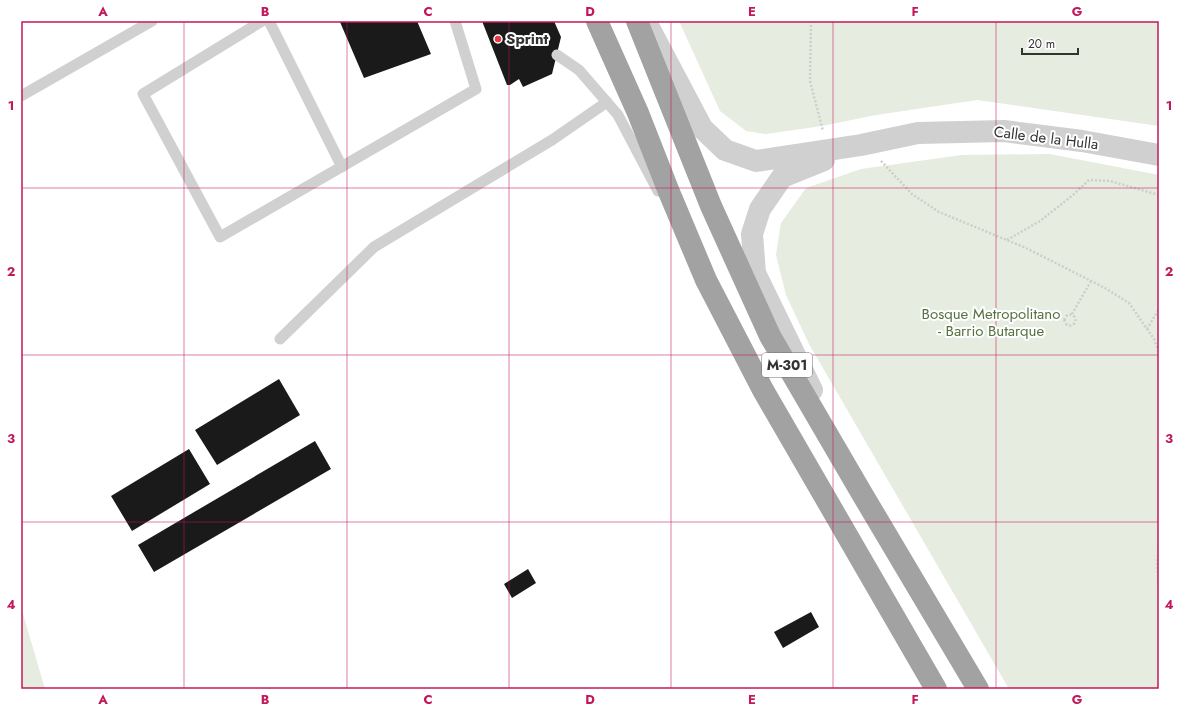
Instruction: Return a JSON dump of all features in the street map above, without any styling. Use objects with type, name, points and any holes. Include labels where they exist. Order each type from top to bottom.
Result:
[{"type":"highway","name":"M-301","points":[[597,21],[638,113],[706,280],[763,390],[936,689]]},
{"type":"highway","name":"M-301","points":[[637,21],[711,206],[770,336],[978,689]]},
{"type":"street","points":[[645,21],[702,128],[725,150],[756,161],[861,145]]},
{"type":"street","name":"Calle de la Hulla","points":[[861,145],[918,133],[1004,131],[1082,141],[1159,154]]},
{"type":"street","points":[[861,145],[782,177],[760,210],[752,234],[755,274],[861,492]]},
{"type":"lane","points":[[21,96],[152,21]]},
{"type":"lane","points":[[262,21],[143,94],[220,237],[476,89],[455,21]]},
{"type":"lane","points":[[269,21],[342,167]]},
{"type":"lane","points":[[558,55],[579,70],[618,115],[706,280]]},
{"type":"lane","points":[[280,339],[374,247],[552,140],[607,102]]},
{"type":"path","points":[[811,21],[810,81],[824,133],[818,135]]},
{"type":"path","points":[[861,145],[886,165],[912,194],[939,212],[1026,248],[1091,281],[1129,303],[1154,339],[1159,353]]},
{"type":"path","points":[[1006,240],[1040,221],[1073,195],[1089,180],[1110,180],[1159,195]]},
{"type":"path","points":[[1072,314],[1075,316],[1076,322],[1072,326],[1068,326],[1064,320],[1066,316],[1072,314],[1091,281]]},
{"type":"path","points":[[1147,329],[1159,309]]},
{"type":"path","points":[[1159,547],[1157,565],[1159,587]]},
{"type":"green space","points":[[679,21],[1159,21],[1159,126],[977,100],[876,115],[822,126],[766,134],[746,131],[720,111]]},
{"type":"green space","name":"Bosque Metropolitano - Barrio Butarque","points":[[1050,154],[1159,175],[1159,689],[1009,689],[809,344],[786,295],[776,255],[781,223],[806,188],[861,169],[962,155]]},
{"type":"green space","points":[[21,607],[45,689],[21,689]]},
{"type":"building","points":[[417,21],[431,54],[364,78],[340,22]]},
{"type":"building","points":[[482,21],[554,21],[561,37],[552,74],[523,87],[519,79],[510,85],[507,85]]},
{"type":"building","points":[[279,379],[300,415],[217,465],[195,430]]},
{"type":"building","points":[[315,441],[331,469],[154,572],[138,545]]},
{"type":"building","points":[[189,449],[210,484],[132,531],[111,496]]},
{"type":"building","points":[[528,569],[536,583],[512,598],[504,584]]},
{"type":"building","points":[[811,612],[819,627],[783,648],[774,632]]},
{"type":"place","name":"Sprint","points":[[498,39]]}]
